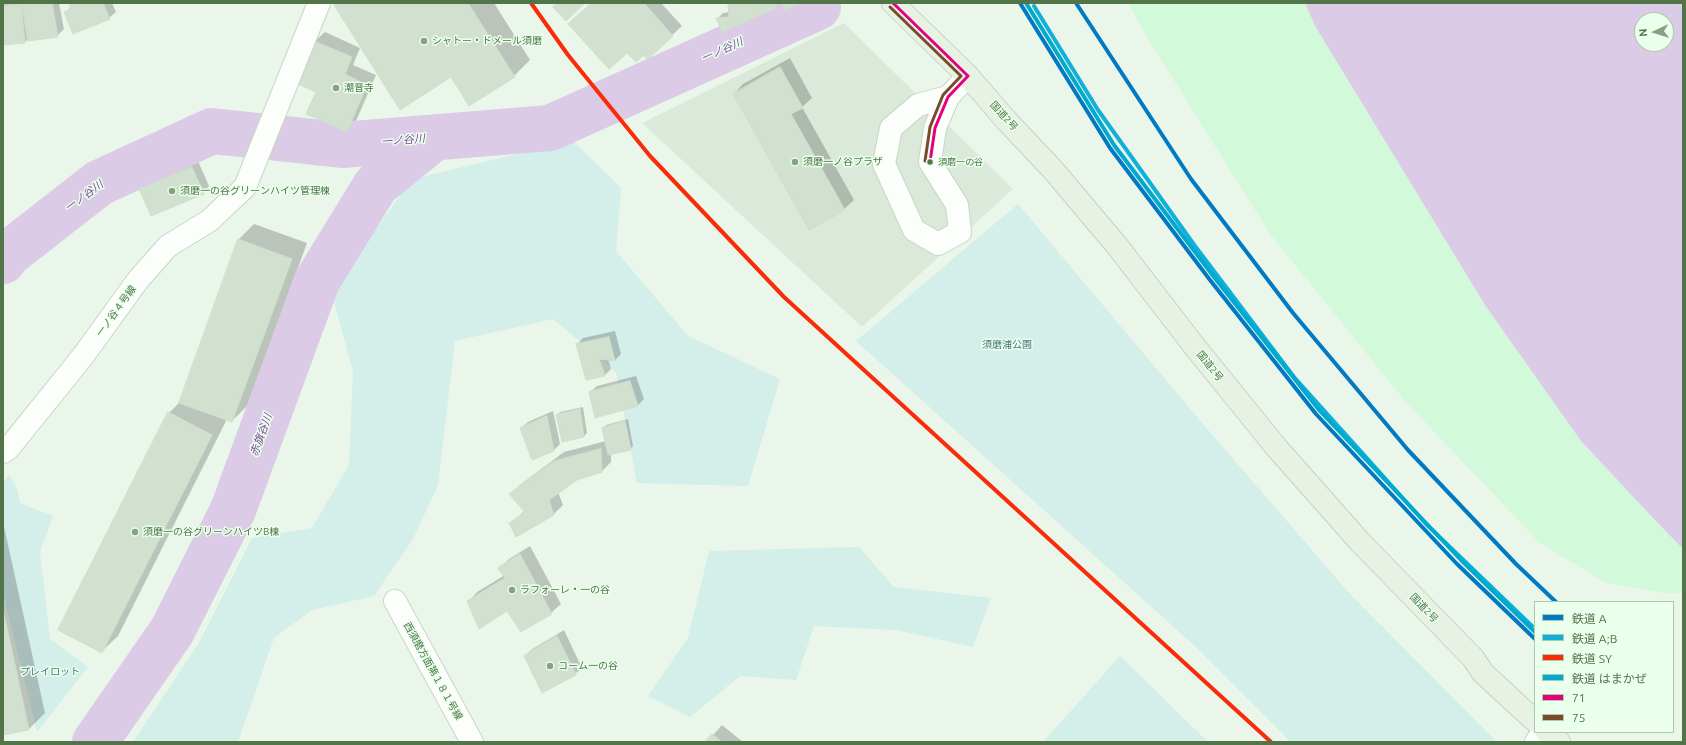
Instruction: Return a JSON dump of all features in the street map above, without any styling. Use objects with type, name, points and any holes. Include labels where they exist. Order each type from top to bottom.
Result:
[{"type":"highway","name":"国道2号","points":[[893,3],[968,76],[1006,120],[1054,171],[1118,248],[1195,347],[1276,447],[1360,542],[1473,658],[1483,673],[1534,720]]},
{"type":"highway","points":[[1549,733],[1559,742]]},
{"type":"street","name":"一ノ谷４号線","points":[[3,452],[8,449],[83,356],[138,280],[168,246],[208,221],[246,186],[319,3]]},
{"type":"street","points":[[948,97],[918,106],[891,128],[884,164],[914,230],[938,244],[960,232],[957,205],[930,162],[935,128],[948,97],[968,76]]},
{"type":"street","name":"西須磨方面第１８１号線","points":[[395,601],[472,742]]},
{"type":"street","points":[[1536,742],[1542,733]]},
{"type":"shaded area","points":[[1305,3],[1683,3],[1683,549],[1581,441],[1485,305],[1315,26]]},
{"type":"shaded area","points":[[844,23],[1013,189],[862,327],[642,123]]},
{"type":"green space","points":[[573,141],[621,188],[616,251],[688,336],[780,379],[748,486],[637,483],[616,372],[553,319],[455,341],[438,485],[413,539],[374,596],[312,610],[274,638],[238,742],[133,742],[200,641],[252,538],[312,528],[349,465],[353,371],[331,291],[412,179]]},
{"type":"green space","name":"須磨浦公園","points":[[1018,204],[1197,417],[1349,593],[1497,742],[1291,742],[1196,647],[856,341]]},
{"type":"green space","name":"プレイロット","points":[[9,475],[17,488],[20,503],[53,516],[40,552],[50,639],[88,667],[37,732],[3,593],[3,482]]},
{"type":"green space","points":[[859,547],[894,587],[991,598],[973,647],[897,630],[814,626],[796,680],[740,676],[690,717],[648,696],[688,638],[709,551]]},
{"type":"green space","points":[[1120,656],[1208,742],[1043,742]]},
{"type":"sand","points":[[1128,3],[1305,3],[1315,26],[1485,305],[1581,441],[1683,549],[1683,593],[1663,593],[1606,583],[1540,543],[1405,401],[1270,234],[1150,42]]},
{"type":"building","points":[[22,3],[52,3],[58,37],[28,41]]},
{"type":"building","points":[[69,3],[103,3],[110,19],[73,34],[64,12],[71,9]]},
{"type":"building","name":"シャトー・ドメール須磨","points":[[336,3],[468,3],[515,77],[469,106],[451,77],[400,110],[334,5]]},
{"type":"building","points":[[558,3],[585,3],[566,21],[553,7]]},
{"type":"building","points":[[592,3],[644,3],[673,36],[647,60],[644,55],[636,62],[627,53],[609,69],[568,24]]},
{"type":"building","points":[[775,3],[777,8],[722,32],[716,18],[729,17],[728,4]]},
{"type":"building","points":[[781,3],[801,3],[785,10]]},
{"type":"building","points":[[21,4],[25,43],[3,45],[3,6]]},
{"type":"building","name":"潮音寺","points":[[314,41],[352,57],[345,74],[367,85],[347,132],[306,114],[316,92],[296,83]]},
{"type":"building","name":"須磨一ノ谷プラザ","points":[[780,67],[803,108],[791,114],[845,210],[809,230],[733,94]]},
{"type":"building","name":"須磨一の谷グリーンハイツ管理棟","points":[[192,167],[204,194],[151,216],[139,189]]},
{"type":"building","points":[[238,239],[292,259],[232,422],[179,403]]},
{"type":"building","points":[[609,337],[615,361],[599,359],[605,376],[586,380],[576,344]]},
{"type":"building","points":[[630,381],[638,406],[595,418],[589,392]]},
{"type":"building","points":[[580,409],[584,437],[562,442],[556,415]]},
{"type":"building","name":"須磨一の谷グリーンハイツB棟","points":[[168,412],[212,435],[102,653],[58,630]]},
{"type":"building","points":[[547,416],[554,451],[532,460],[520,428]]},
{"type":"building","points":[[625,421],[631,450],[608,455],[602,428]]},
{"type":"building","points":[[601,449],[602,472],[577,480],[549,500],[554,515],[516,537],[509,523],[525,512],[509,494],[554,461]]},
{"type":"building","name":"ラフォーレ・一の谷","points":[[520,554],[552,614],[521,632],[507,611],[479,629],[467,601],[505,578],[498,568]]},
{"type":"building","points":[[3,609],[29,730],[3,735]]},
{"type":"building","name":"コーム一の谷","points":[[557,636],[576,675],[542,693],[524,656]]},
{"type":"building","points":[[712,734],[722,742],[705,742]]},
{"type":"waterway","name":"一ノ谷川","points":[[3,261],[8,254],[99,183],[212,131],[342,145],[550,128],[818,7]]},
{"type":"waterway","name":"赤旗谷川","points":[[95,742],[172,631],[233,510],[317,281],[376,185],[434,138]]},
{"type":"rail line","name":"SY","points":[[531,3],[568,55],[650,156],[784,297],[1271,742]]},
{"type":"rail line","name":"A","points":[[1020,3],[1110,148],[1210,280],[1316,414],[1457,564],[1534,638]]},
{"type":"rail line","name":"はまかぜ","points":[[1026,3],[1114,145],[1214,277],[1320,411],[1461,560],[1534,631]]},
{"type":"rail line","name":"A","points":[[1076,3],[1191,179],[1293,313],[1408,450],[1516,564],[1555,601]]},
{"type":"rail line","name":"A;B","points":[[1034,6],[1098,110],[1195,246],[1294,377],[1427,525],[1532,626]]},
{"type":"transit line","name":"71","points":[[893,3],[968,76]]},
{"type":"transit line","name":"75","points":[[890,7],[961,76],[943,95],[930,127],[925,161]]},
{"type":"transit line","name":"71","points":[[930,162],[935,128],[948,97],[968,76]]},
{"type":"place","name":"シャトー・ドメール須磨","points":[[424,41]]},
{"type":"place","name":"潮音寺","points":[[336,88]]},
{"type":"place","name":"須磨一ノ谷プラザ","points":[[795,162]]},
{"type":"place","name":"須磨一の谷","points":[[930,162]]},
{"type":"place","name":"須磨一の谷グリーンハイツ管理棟","points":[[172,191]]},
{"type":"place","name":"須磨一の谷グリーンハイツB棟","points":[[135,532]]},
{"type":"place","name":"ラフォーレ・一の谷","points":[[512,590]]},
{"type":"place","name":"コーム一の谷","points":[[550,666]]}]
